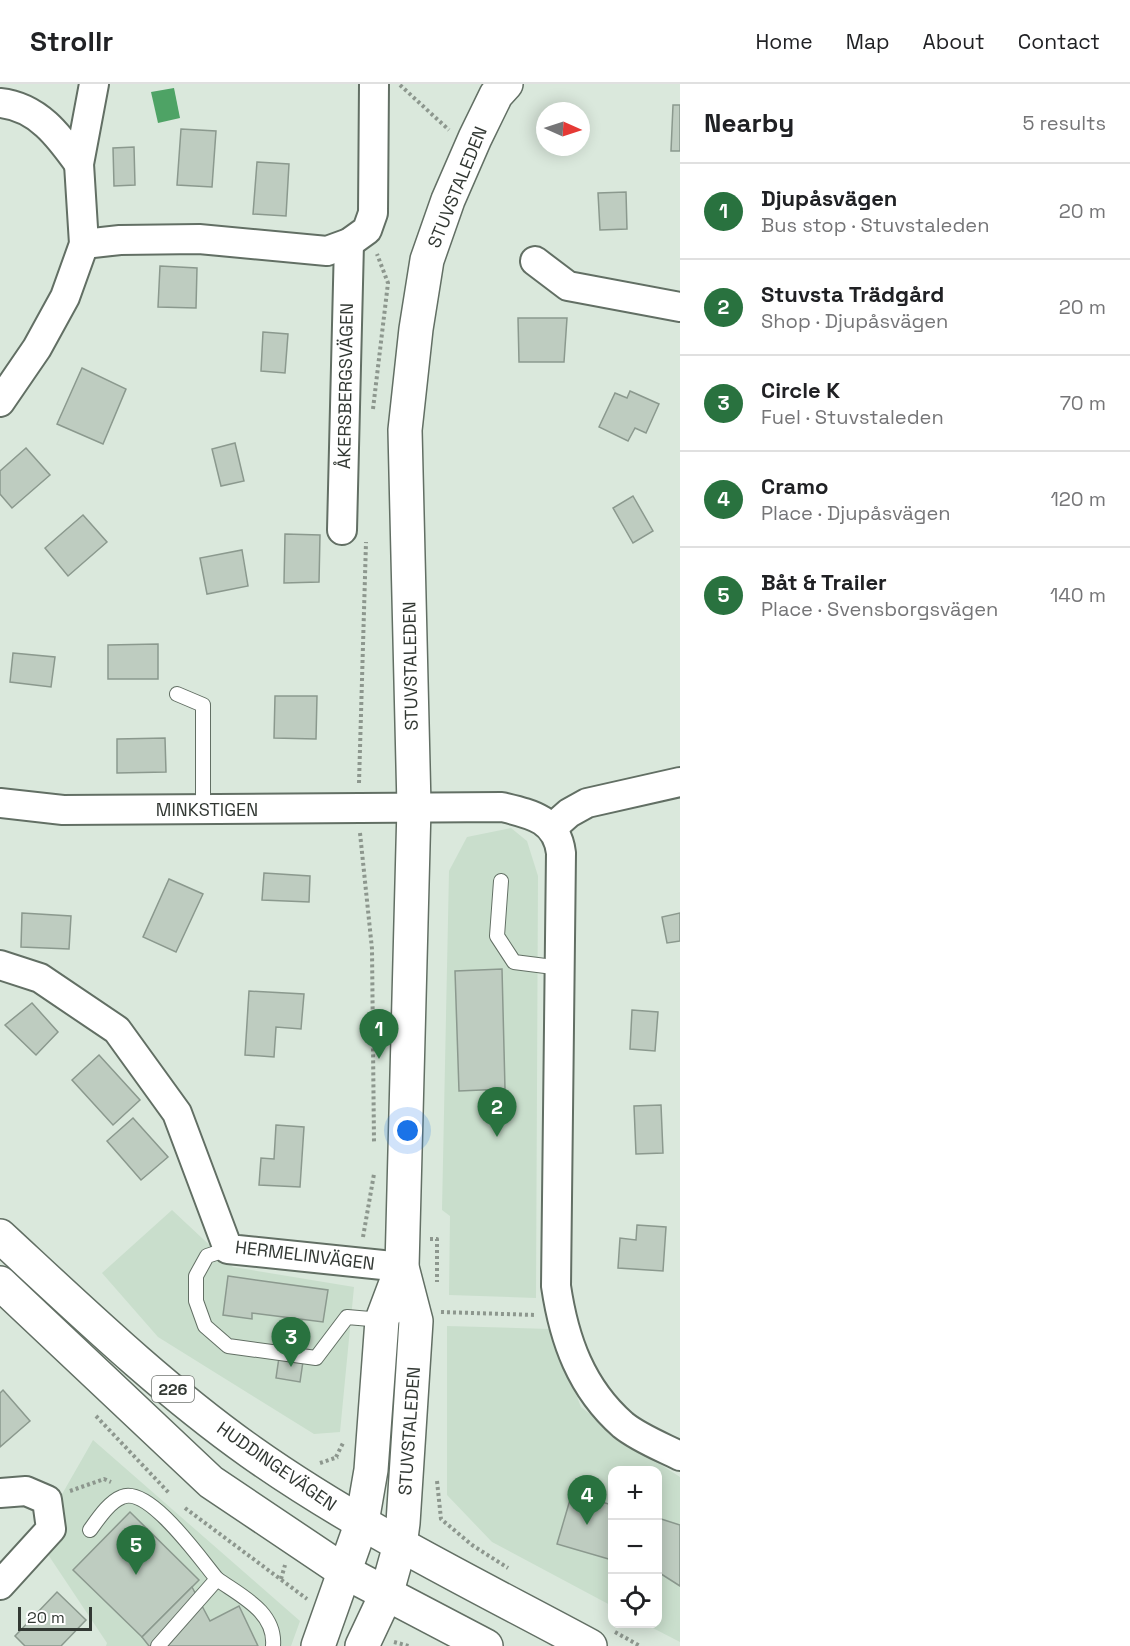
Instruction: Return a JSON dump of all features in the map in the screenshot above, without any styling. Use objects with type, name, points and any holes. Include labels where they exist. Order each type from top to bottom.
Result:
[{"type":"street","points":[[0,402],[37,348],[65,297],[84,244],[79,164],[94,84]]},
{"type":"street","points":[[84,244],[120,240],[199,239],[327,251],[349,243],[367,230],[374,213],[374,84]]},
{"type":"street","name":"STUVSTALEDEN","points":[[362,1646],[386,1595],[400,1545],[417,1320],[403,1253],[414,807],[405,430],[415,340],[431,250],[448,200],[494,88]]},
{"type":"street","points":[[0,103],[27,112],[53,127],[79,164]]},
{"type":"street","name":"ÅKERSBERGSVÄGEN","points":[[349,243],[354,531]]},
{"type":"street","points":[[535,261],[568,286],[680,307]]},
{"type":"street","points":[[680,782],[587,803],[569,813],[552,828],[559,839],[561,853],[556,1286],[560,1316],[572,1354],[590,1390],[625,1426],[680,1456]]},
{"type":"street","name":"MINKSTIGEN","points":[[0,803],[63,810],[502,807],[541,819],[552,828]]},
{"type":"street","name":"HERMELINVÄGEN","points":[[0,965],[40,978],[117,1030],[177,1113],[228,1249],[359,1263],[403,1253]]},
{"type":"street","name":"HUDDINGEVÄGEN","points":[[0,1236],[96,1325],[250,1451],[400,1545],[601,1638]]},
{"type":"street","name":"STUVSTALEDEN","points":[[318,1646],[362,1522],[371,1470],[382,1320],[403,1253]]},
{"type":"street","name":"226","points":[[0,1283],[211,1482],[345,1572],[486,1646]]},
{"type":"street","points":[[0,1493],[26,1491],[47,1500],[51,1529],[0,1585]]},
{"type":"lane","points":[[177,694],[203,705],[202,810]]},
{"type":"lane","points":[[501,881],[497,936],[514,962],[561,968]]},
{"type":"lane","points":[[228,1249],[207,1256],[196,1276],[196,1301],[205,1326],[228,1346],[316,1358],[347,1317],[382,1320]]},
{"type":"lane","points":[[90,1530],[114,1502],[124,1496],[142,1498],[170,1523],[217,1579],[267,1617],[273,1646]]},
{"type":"lane","points":[[158,1646],[217,1579]]},
{"type":"path","points":[[399,84],[453,134]]},
{"type":"path","points":[[349,243],[377,254],[388,283],[373,412]]},
{"type":"path","points":[[354,531],[358,808],[372,949],[374,1147]]},
{"type":"path","points":[[359,1263],[374,1170]]},
{"type":"path","points":[[364,1235],[403,1253],[437,1239],[437,1291]]},
{"type":"path","points":[[437,1302],[437,1312],[560,1316]]},
{"type":"path","points":[[316,1464],[336,1456],[349,1431]]},
{"type":"path","points":[[47,1500],[104,1479],[142,1498]]},
{"type":"path","points":[[437,1497],[441,1520],[472,1545],[510,1569]]},
{"type":"path","points":[[281,1579],[313,1602]]},
{"type":"path","points":[[601,1638],[640,1646]]},
{"type":"shaded area","points":[[174,88],[180,118],[158,123],[151,92]]},
{"type":"shaded area","points":[[511,828],[527,841],[538,876],[536,1298],[449,1295],[450,1216],[442,1210],[449,871],[467,837]]},
{"type":"shaded area","points":[[172,1210],[233,1267],[354,1287],[340,1432],[314,1434],[158,1337],[102,1273]]},
{"type":"shaded area","points":[[447,1326],[550,1329],[581,1407],[624,1441],[680,1477],[680,1642],[653,1628],[662,1628],[662,1466],[608,1466],[608,1604],[492,1542],[447,1495]]},
{"type":"shaded area","points":[[93,1440],[300,1621],[291,1646],[106,1646],[107,1643],[37,1538]]},
{"type":"building","points":[[673,105],[680,105],[680,151],[671,151]]},
{"type":"building","points":[[181,129],[216,131],[212,187],[177,185]]},
{"type":"building","points":[[134,147],[135,185],[114,186],[113,148]]},
{"type":"building","points":[[257,162],[289,164],[286,216],[253,214]]},
{"type":"building","points":[[626,192],[627,229],[600,230],[598,193]]},
{"type":"building","points":[[160,266],[197,268],[196,308],[158,307]]},
{"type":"building","points":[[518,318],[567,318],[564,362],[519,362]]},
{"type":"building","points":[[263,332],[288,334],[285,373],[261,371]]},
{"type":"building","points":[[82,368],[126,389],[103,444],[57,424]]},
{"type":"building","points":[[630,391],[659,404],[646,433],[635,428],[628,441],[599,427],[615,393],[627,398]]},
{"type":"building","points":[[235,443],[244,481],[221,486],[212,449]]},
{"type":"building","points":[[26,448],[50,475],[12,508],[0,494],[0,471]]},
{"type":"building","points":[[633,496],[653,531],[633,543],[613,508]]},
{"type":"building","points":[[83,515],[107,542],[68,576],[45,548]]},
{"type":"building","points":[[285,534],[320,535],[319,582],[284,583]]},
{"type":"building","points":[[242,550],[248,586],[207,594],[200,558]]},
{"type":"building","points":[[158,644],[158,679],[108,679],[108,645]]},
{"type":"building","points":[[13,653],[55,657],[51,687],[10,682]]},
{"type":"building","points":[[275,696],[317,696],[316,739],[274,738]]},
{"type":"building","points":[[165,738],[166,772],[117,773],[117,739]]},
{"type":"building","points":[[264,873],[310,876],[309,902],[262,900]]},
{"type":"building","points":[[169,879],[203,894],[176,952],[143,937]]},
{"type":"building","points":[[22,913],[71,916],[69,949],[21,947]]},
{"type":"building","points":[[680,913],[680,941],[667,943],[662,917]]},
{"type":"building","points":[[502,969],[505,1089],[459,1091],[455,971]]},
{"type":"building","points":[[249,991],[304,994],[301,1029],[276,1027],[274,1057],[245,1055]]},
{"type":"building","points":[[32,1003],[58,1032],[36,1055],[5,1025]]},
{"type":"building","points":[[632,1010],[658,1012],[655,1051],[630,1049]]},
{"type":"building","points":[[99,1055],[140,1100],[113,1125],[72,1080]]},
{"type":"building","points":[[661,1105],[663,1153],[636,1154],[634,1106]]},
{"type":"building","points":[[133,1118],[168,1157],[141,1180],[107,1141]]},
{"type":"building","points":[[276,1125],[304,1127],[300,1187],[259,1185],[261,1158],[274,1159]]},
{"type":"building","points":[[637,1225],[666,1227],[663,1271],[618,1268],[620,1238],[636,1240]]},
{"type":"building","points":[[228,1276],[328,1290],[323,1322],[252,1313],[252,1319],[223,1315]]},
{"type":"building","points":[[283,1330],[307,1334],[300,1382],[276,1378]]},
{"type":"building","points":[[3,1390],[30,1421],[0,1447],[0,1393]]},
{"type":"building","points":[[572,1493],[608,1504],[608,1559],[557,1544]]},
{"type":"building","points":[[130,1512],[199,1580],[142,1637],[73,1570]]},
{"type":"building","points":[[662,1519],[680,1525],[680,1586],[662,1575]]},
{"type":"building","points":[[192,1587],[210,1621],[239,1606],[258,1646],[149,1646],[142,1637]]},
{"type":"building","points":[[57,1592],[86,1620],[61,1646],[25,1646],[15,1636]]},
{"type":"place","name":"Djupåsvägen","points":[[379,1059]]},
{"type":"place","name":"Stuvsta Trädgård","points":[[497,1137]]},
{"type":"place","name":"Circle K","points":[[291,1367]]},
{"type":"place","name":"Cramo","points":[[587,1525]]},
{"type":"place","name":"Båt & Trailer","points":[[136,1575]]}]
